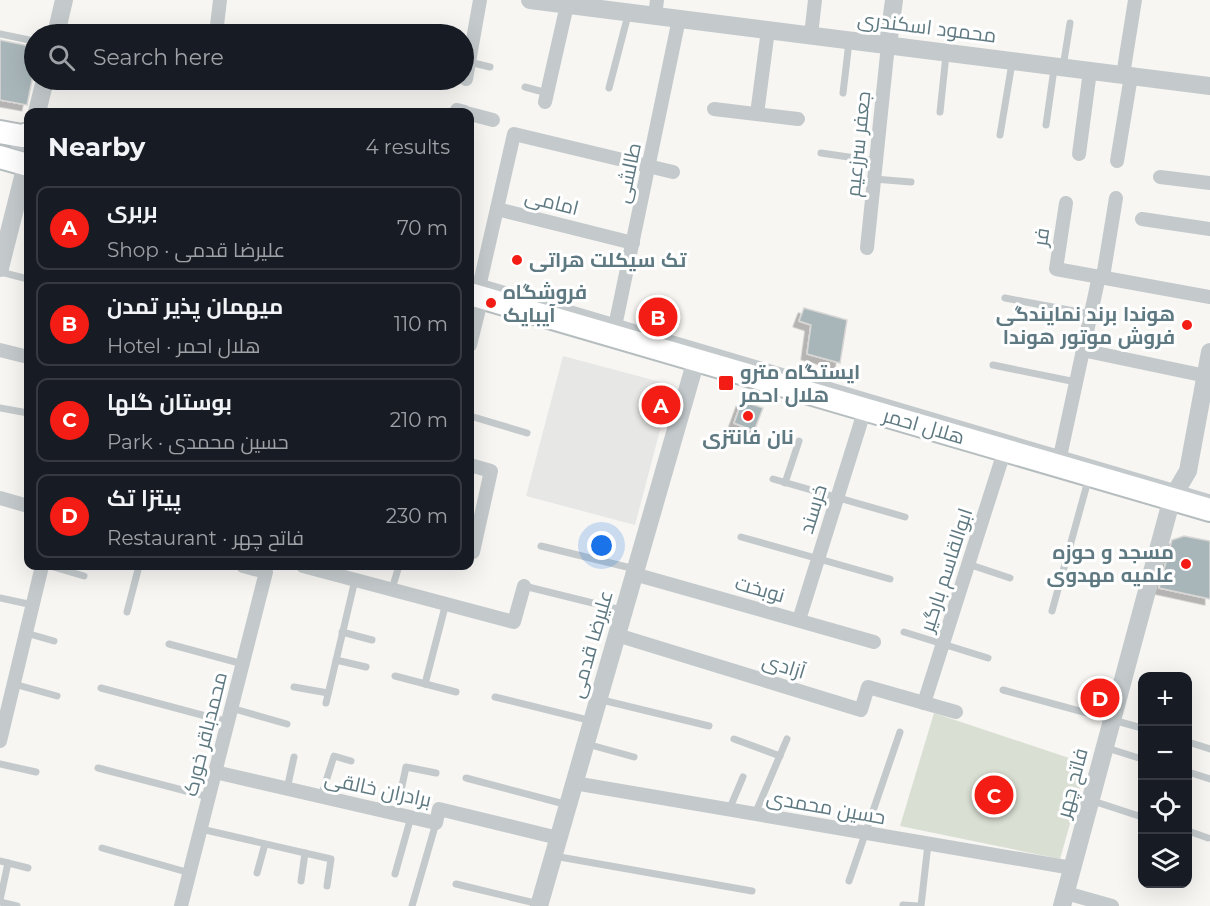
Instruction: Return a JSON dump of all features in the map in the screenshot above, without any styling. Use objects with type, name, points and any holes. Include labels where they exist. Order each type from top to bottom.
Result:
[{"type":"main road","points":[[9,142],[24,156]]},
{"type":"main road","points":[[0,172],[24,162]]},
{"type":"main road","name":"هلال احمر","points":[[476,289],[615,328],[696,360],[1089,474],[1175,493],[1210,510]]},
{"type":"street","points":[[58,24],[64,0]]},
{"type":"street","points":[[217,24],[220,0]]},
{"type":"street","points":[[474,27],[480,0]]},
{"type":"street","name":"محمود اسکندری","points":[[530,0],[628,12],[656,8],[679,19],[1210,86]]},
{"type":"street","points":[[811,35],[815,0]]},
{"type":"street","points":[[888,45],[894,0]]},
{"type":"street","points":[[1117,161],[1135,0]]},
{"type":"street","points":[[546,97],[567,5]]},
{"type":"street","name":"طالشی","points":[[615,328],[679,19]]},
{"type":"street","points":[[757,114],[768,30]]},
{"type":"street","name":"جعفر سرزعیم","points":[[867,248],[888,45]]},
{"type":"street","points":[[1079,154],[1090,71]]},
{"type":"street","points":[[38,108],[42,90]]},
{"type":"street","points":[[714,109],[798,119]]},
{"type":"street","points":[[474,115],[493,120]]},
{"type":"street","name":"امامی","points":[[474,308],[476,289],[514,134],[649,166]]},
{"type":"street","points":[[649,166],[673,172]]},
{"type":"street","points":[[0,270],[24,176]]},
{"type":"street","points":[[1160,177],[1210,183]]},
{"type":"street","points":[[1061,452],[1090,314],[1101,276],[1116,198]]},
{"type":"street","name":"فر","points":[[1066,203],[1056,269],[1101,276]]},
{"type":"street","name":"امامی","points":[[497,209],[633,243]]},
{"type":"street","points":[[1142,219],[1210,229]]},
{"type":"street","points":[[1101,276],[1210,297]]},
{"type":"street","points":[[0,350],[24,356]]},
{"type":"street","points":[[1082,350],[1206,376]]},
{"type":"street","name":"فاتح چهر","points":[[1064,899],[1175,493],[1188,471],[1210,352]]},
{"type":"street","name":"علیرضا قدمی","points":[[539,905],[696,360]]},
{"type":"street","name":"خرسند","points":[[799,620],[865,409]]},
{"type":"street","name":"ابوالقاسم بارگیر","points":[[924,703],[1005,449]]},
{"type":"street","points":[[474,466],[491,471],[474,548]]},
{"type":"street","points":[[0,498],[24,505]]},
{"type":"street","points":[[0,741],[5,702],[14,684],[41,570]]},
{"type":"street","name":"محمدباقر خورک","points":[[181,906],[266,572],[258,570]]},
{"type":"street","points":[[318,570],[514,622],[524,586]]},
{"type":"street","name":"نوبخت","points":[[635,571],[874,642]]},
{"type":"street","name":"آزادی","points":[[617,635],[861,710],[868,687],[924,703]]},
{"type":"street","points":[[924,703],[956,712]]},
{"type":"street","name":"برادران خالقی","points":[[215,772],[436,823],[439,809],[556,847]]},
{"type":"street","name":"حسین محمدی","points":[[574,783],[1072,868]]},
{"type":"street","points":[[1064,899],[1112,906]]},
{"type":"lane","points":[[609,88],[628,12]]},
{"type":"lane","points":[[1046,125],[1070,22]]},
{"type":"lane","points":[[0,34],[24,39]]},
{"type":"lane","points":[[843,93],[849,40]]},
{"type":"lane","points":[[940,112],[946,52]]},
{"type":"lane","points":[[1000,135],[1012,61]]},
{"type":"lane","points":[[474,64],[490,67]]},
{"type":"lane","points":[[525,87],[546,97]]},
{"type":"lane","points":[[821,153],[876,161]]},
{"type":"lane","points":[[874,179],[911,182]]},
{"type":"lane","points":[[0,270],[24,278]]},
{"type":"lane","points":[[1005,298],[1090,314]]},
{"type":"lane","points":[[615,328],[1061,452],[1175,493],[1210,498]]},
{"type":"lane","points":[[993,365],[1076,382]]},
{"type":"lane","points":[[0,408],[24,412]]},
{"type":"lane","points":[[474,417],[527,433]]},
{"type":"lane","points":[[785,483],[799,441]]},
{"type":"lane","points":[[1052,611],[1089,474]]},
{"type":"lane","points":[[773,479],[905,517]]},
{"type":"lane","points":[[741,537],[890,579]]},
{"type":"lane","points":[[541,546],[635,571]]},
{"type":"lane","points":[[968,564],[1010,578]]},
{"type":"lane","points":[[64,570],[84,576]]},
{"type":"lane","points":[[127,612],[138,570]]},
{"type":"lane","points":[[392,589],[398,570]]},
{"type":"lane","points":[[326,703],[355,580]]},
{"type":"lane","points":[[524,586],[624,611]]},
{"type":"lane","points":[[0,598],[33,605]]},
{"type":"lane","points":[[425,684],[446,603]]},
{"type":"lane","points":[[342,632],[372,640]]},
{"type":"lane","points":[[904,632],[988,658]]},
{"type":"lane","points":[[26,633],[54,641]]},
{"type":"lane","points":[[169,644],[243,664]]},
{"type":"lane","points":[[336,660],[366,667]]},
{"type":"lane","points":[[395,676],[456,692]]},
{"type":"lane","points":[[14,684],[57,696]]},
{"type":"lane","points":[[294,687],[328,693]]},
{"type":"lane","points":[[101,688],[230,715],[287,724]]},
{"type":"lane","points":[[1003,690],[1138,726]]},
{"type":"lane","points":[[495,697],[592,721]]},
{"type":"lane","points":[[598,699],[709,726]]},
{"type":"lane","points":[[849,881],[900,732]]},
{"type":"lane","points":[[734,739],[780,756]]},
{"type":"lane","points":[[755,814],[787,739]]},
{"type":"lane","points":[[1192,743],[1210,749]]},
{"type":"lane","points":[[585,744],[634,757]]},
{"type":"lane","points":[[1104,748],[1138,758]]},
{"type":"lane","points":[[321,797],[334,756],[351,761]]},
{"type":"lane","points":[[287,789],[294,757]]},
{"type":"lane","points":[[0,764],[36,772]]},
{"type":"lane","points":[[396,814],[406,767],[436,773]]},
{"type":"lane","points":[[98,768],[209,797]]},
{"type":"lane","points":[[1192,773],[1210,779]]},
{"type":"lane","points":[[729,810],[743,777]]},
{"type":"lane","points":[[466,778],[568,805]]},
{"type":"lane","points":[[1090,800],[1138,815]]},
{"type":"lane","points":[[395,874],[411,817]]},
{"type":"lane","points":[[412,906],[436,823]]},
{"type":"lane","points":[[201,829],[331,859],[327,886]]},
{"type":"lane","points":[[1192,832],[1208,838]]},
{"type":"lane","points":[[257,873],[265,844]]},
{"type":"lane","points":[[903,905],[919,906],[928,844]]},
{"type":"lane","points":[[556,847],[752,891]]},
{"type":"lane","points":[[102,848],[190,873]]},
{"type":"lane","points":[[301,881],[305,853]]},
{"type":"lane","points":[[17,906],[0,901],[4,862],[28,868]]},
{"type":"lane","points":[[456,884],[539,905]]},
{"type":"shaded area","points":[[563,356],[672,385],[635,525],[526,496]]},
{"type":"shaded area","points":[[934,713],[1087,764],[1060,859],[900,826]]},
{"type":"building","points":[[0,40],[24,45],[24,90],[30,90],[27,105],[0,100]]},
{"type":"building","points":[[804,308],[847,320],[840,363],[807,354],[811,325],[799,321]]},
{"type":"building","points":[[656,392],[672,396],[667,418],[651,414]]},
{"type":"building","name":"نان فانتزی","points":[[742,401],[763,408],[754,431],[734,423]]},
{"type":"building","name":"مسجد و حوزه علمیه مهدوی","points":[[1184,536],[1210,541],[1210,599],[1159,588],[1172,540]]},
{"type":"place","name":"تک سیکلت هراتی","points":[[517,260]]},
{"type":"place","name":"فروشگاه آیبایک","points":[[491,303]]},
{"type":"place","name":"میهمان پذیر تمدن","points":[[658,317]]},
{"type":"place","name":"هوندا برند نمایندگی فروش موتور هوندا","points":[[1187,325]]},
{"type":"place","name":"ایستگاه مترو هلال احمر","points":[[726,383]]},
{"type":"place","name":"بربری","points":[[661,405]]},
{"type":"place","name":"نان فانتزی","points":[[748,416]]},
{"type":"place","name":"مسجد و حوزه علمیه مهدوی","points":[[1186,564]]},
{"type":"place","name":"پیتزا تک","points":[[1100,698]]},
{"type":"place","name":"بوستان گلها","points":[[994,795]]}]
